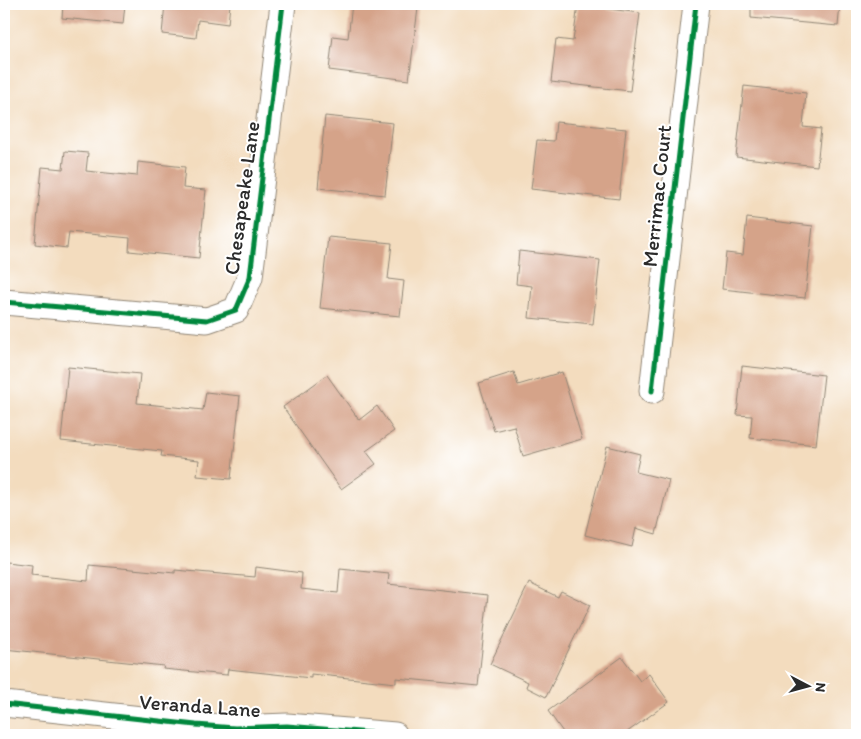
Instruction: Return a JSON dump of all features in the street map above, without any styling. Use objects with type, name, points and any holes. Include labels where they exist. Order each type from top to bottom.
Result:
[{"type":"street","name":"Chesapeake Lane","points":[[4,302],[207,320],[236,310],[250,277],[282,4]]},
{"type":"street","name":"Merrimac Court","points":[[652,391],[696,4]]},
{"type":"street","name":"Veranda Lane","points":[[4,704],[215,727],[287,726],[395,735]]},
{"type":"building","points":[[63,4],[125,4],[123,24],[62,18]]},
{"type":"building","points":[[165,4],[230,4],[228,24],[198,20],[196,38],[162,34]]},
{"type":"building","points":[[352,4],[381,4],[418,8],[409,80],[329,70],[333,36],[348,38]]},
{"type":"building","points":[[751,4],[840,4],[838,26],[751,18]]},
{"type":"building","points":[[578,5],[640,13],[630,91],[551,82],[556,39],[573,41]]},
{"type":"building","points":[[744,86],[806,93],[803,127],[821,129],[817,166],[736,157]]},
{"type":"building","points":[[325,116],[393,123],[385,195],[318,188]]},
{"type":"building","points":[[556,122],[626,129],[619,199],[531,189],[537,140],[554,141]]},
{"type":"building","points":[[65,151],[88,153],[86,171],[137,176],[138,162],[185,167],[183,188],[206,190],[199,258],[129,251],[130,238],[69,232],[67,248],[35,244],[42,167],[63,169]]},
{"type":"building","points":[[747,218],[813,226],[805,298],[722,289],[726,253],[743,255]]},
{"type":"building","points":[[328,237],[392,243],[388,279],[404,281],[400,316],[320,308]]},
{"type":"building","points":[[519,251],[600,260],[593,324],[529,318],[532,286],[516,284]]},
{"type":"building","points":[[742,366],[824,375],[816,445],[750,438],[752,416],[737,415]]},
{"type":"building","points":[[68,367],[140,374],[137,403],[203,410],[206,392],[240,396],[231,479],[197,476],[199,460],[161,456],[162,451],[61,441]]},
{"type":"building","points":[[514,372],[518,385],[562,372],[582,439],[523,456],[514,426],[494,431],[479,383]]},
{"type":"building","points":[[327,375],[359,420],[377,406],[394,431],[366,451],[376,464],[341,489],[283,407]]},
{"type":"building","points":[[607,446],[640,454],[636,472],[669,480],[656,534],[636,528],[632,547],[585,535]]},
{"type":"building","points":[[6,562],[32,565],[31,575],[88,581],[89,565],[175,573],[175,570],[255,577],[256,567],[302,573],[301,589],[338,593],[340,569],[389,574],[388,584],[488,595],[478,686],[396,678],[396,683],[311,674],[311,678],[228,669],[227,675],[163,669],[164,666],[4,649]]},
{"type":"building","points":[[529,583],[558,597],[561,591],[590,605],[546,697],[526,687],[528,682],[490,664]]},
{"type":"building","points":[[622,657],[640,681],[649,674],[669,702],[623,735],[565,735],[548,711]]},
{"type":"cycle path","points":[[4,302],[207,320],[236,310],[250,277],[283,4]]},
{"type":"cycle path","points":[[652,391],[696,4]]},
{"type":"cycle path","points":[[4,704],[196,725],[235,728],[287,726],[395,735]]}]
